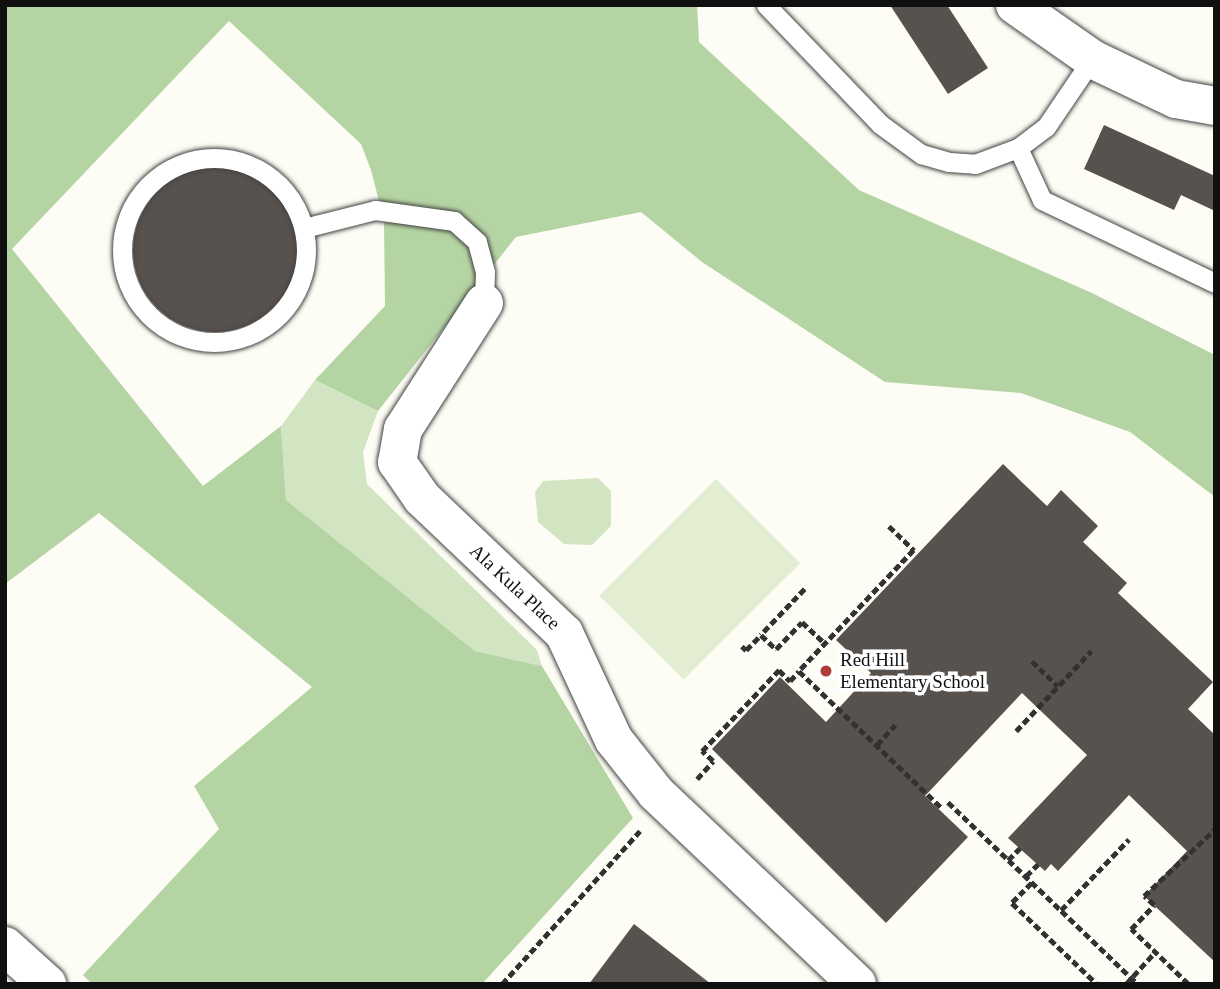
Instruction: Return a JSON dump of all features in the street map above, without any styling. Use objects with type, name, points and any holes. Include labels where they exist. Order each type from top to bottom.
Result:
[{"type":"street","points":[[1015,5],[1093,59],[1176,99],[1215,106]]},
{"type":"street","name":"Ala Kula Place","points":[[484,303],[403,429],[397,462],[422,498],[564,633],[614,740],[662,822],[857,984]]},
{"type":"street","points":[[5,946],[47,984]]},
{"type":"lane","points":[[766,5],[880,124],[921,154],[975,164],[1018,148],[1046,127],[1093,59]]},
{"type":"lane","points":[[1018,148],[1042,200],[1215,283]]},
{"type":"lane","points":[[203,158],[225,158],[267,174],[296,207],[304,228],[307,250],[296,293],[284,312],[247,337],[203,342],[182,337],[146,311],[125,272],[125,228],[133,207],[162,174],[203,158]]},
{"type":"lane","name":"Ala Kula Place","points":[[304,228],[375,211],[454,220],[477,242],[485,272],[484,303]]},
{"type":"path","points":[[502,984],[644,827],[662,822],[713,761],[702,751],[721,730],[779,670],[790,681],[914,550],[889,526]]},
{"type":"path","points":[[742,646],[746,650],[804,589]]},
{"type":"path","points":[[761,635],[776,649],[802,622],[826,644]]},
{"type":"path","points":[[1016,730],[1091,651]]},
{"type":"path","points":[[1032,661],[1058,686]]},
{"type":"path","points":[[799,671],[942,808]]},
{"type":"path","points":[[877,745],[895,725]]},
{"type":"path","points":[[948,802],[1138,984]]},
{"type":"path","points":[[1188,984],[1131,929],[1154,905],[1144,896],[1215,829]]},
{"type":"path","points":[[1061,910],[1129,839]]},
{"type":"path","points":[[1009,860],[1020,848]]},
{"type":"path","points":[[1026,876],[1038,864]]},
{"type":"path","points":[[1032,883],[1012,903],[1097,984]]},
{"type":"path","points":[[1126,984],[1155,952]]},
{"type":"green space","points":[[5,5],[697,5],[699,42],[859,190],[1092,293],[1215,355],[1215,497],[1130,432],[1021,393],[885,382],[702,262],[641,212],[516,237],[378,411],[315,380],[385,306],[384,221],[371,170],[361,144],[229,21],[12,249],[203,486],[281,426],[286,500],[475,651],[542,666],[633,818],[482,984],[92,984],[83,975],[219,829],[194,786],[312,687],[99,513],[5,584]]},
{"type":"green space","points":[[315,380],[378,411],[363,452],[367,484],[537,650],[542,666],[475,651],[286,500],[281,426]]},
{"type":"green space","points":[[598,478],[611,491],[611,526],[592,545],[564,544],[538,522],[535,492],[543,481]]},
{"type":"green space","points":[[716,479],[800,563],[683,680],[599,596]]},
{"type":"building","points":[[890,5],[947,5],[988,68],[948,94]]},
{"type":"building","points":[[1104,125],[1215,176],[1215,211],[1181,195],[1174,210],[1084,169]]},
{"type":"building","points":[[215,168],[246,174],[273,192],[291,219],[297,250],[291,281],[273,308],[246,326],[215,332],[184,326],[157,308],[139,281],[133,250],[139,219],[157,192],[184,174]]},
{"type":"building","points":[[1003,464],[1047,506],[1061,490],[1098,526],[1083,542],[1127,583],[1118,593],[1213,682],[1188,709],[1215,735],[1215,962],[1144,896],[1187,851],[1129,795],[1058,871],[1051,864],[1045,871],[1008,838],[1087,755],[1022,693],[925,796],[968,837],[886,923],[712,749],[780,677],[826,722],[871,673],[836,640]]},
{"type":"building","points":[[634,924],[711,984],[589,984]]},
{"type":"place","name":"Red Hill Elementary School","points":[[826,671]]}]
